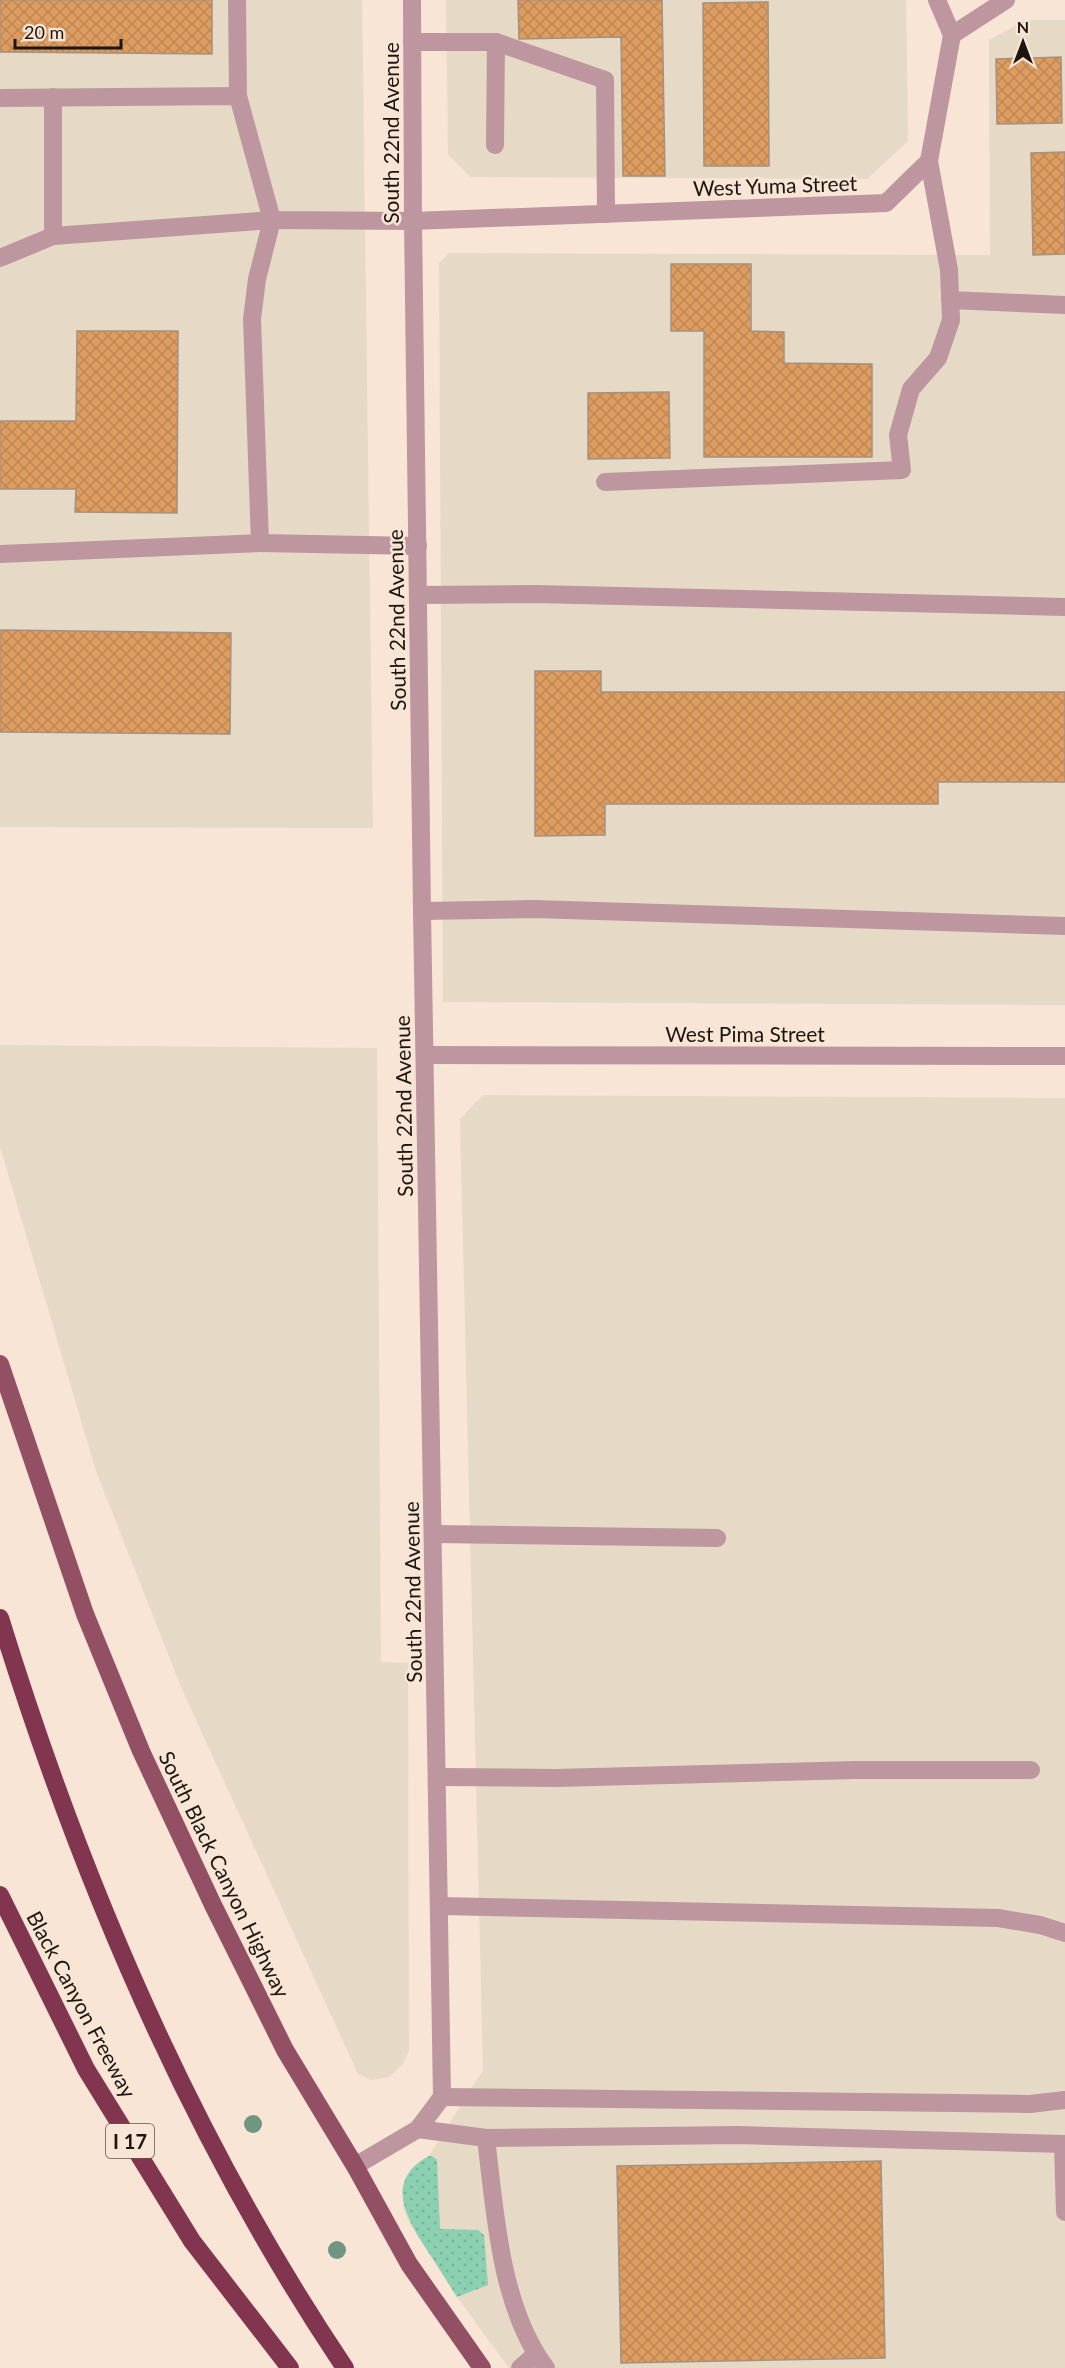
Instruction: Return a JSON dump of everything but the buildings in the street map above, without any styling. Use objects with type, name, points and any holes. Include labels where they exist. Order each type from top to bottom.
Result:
[{"type":"highway","points":[[0,1618],[61,1801],[113,1934],[207,2137],[261,2233],[345,2368]]},
{"type":"highway","name":"Black Canyon Freeway","points":[[0,1895],[86,2069],[192,2241],[290,2368]]},
{"type":"main road","name":"South Black Canyon Highway","points":[[0,1364],[85,1614],[141,1751],[285,2050],[355,2166],[409,2264],[482,2368]]},
{"type":"street","points":[[237,0],[238,96],[272,220],[256,279],[252,319],[260,543]]},
{"type":"street","name":"South 22nd Avenue","points":[[412,0],[422,911],[442,2097]]},
{"type":"street","points":[[605,482],[902,470],[898,435],[911,389],[938,358],[951,320],[949,270],[929,161],[952,34],[937,0]]},
{"type":"street","points":[[952,34],[1006,0]]},
{"type":"street","points":[[412,42],[496,42],[605,80],[606,214]]},
{"type":"street","points":[[495,145],[496,42]]},
{"type":"street","points":[[0,98],[238,96]]},
{"type":"street","points":[[52,236],[53,97]]},
{"type":"street","name":"West Yuma Street","points":[[0,258],[52,236],[272,220],[413,221],[886,203],[929,161]]},
{"type":"street","points":[[950,300],[1065,305]]},
{"type":"street","points":[[0,554],[260,543],[418,546]]},
{"type":"street","points":[[418,595],[536,594],[1065,607]]},
{"type":"street","points":[[422,911],[534,909],[1065,926]]},
{"type":"street","name":"West Pima Street","points":[[425,1055],[1065,1056]]},
{"type":"street","points":[[434,1534],[717,1538]]},
{"type":"street","points":[[438,1777],[556,1778],[856,1770],[1031,1770]]},
{"type":"street","points":[[440,1906],[998,1918],[1040,1925],[1065,1933]]},
{"type":"street","points":[[355,2166],[418,2129],[442,2097],[1030,2104],[1065,2100]]},
{"type":"street","points":[[418,2129],[486,2138],[738,2135],[1064,2144],[1065,2212]]},
{"type":"street","points":[[486,2138],[495,2213],[515,2310],[541,2361],[520,2368]]},
{"type":"shaded area","points":[[0,0],[362,0],[373,828],[0,827]]},
{"type":"shaded area","points":[[446,0],[906,0],[908,141],[867,179],[471,177],[448,154]]},
{"type":"shaded area","points":[[1025,20],[1065,20],[1065,1005],[443,1002],[439,263],[449,253],[990,255],[989,40]]},
{"type":"shaded area","points":[[0,1045],[377,1048],[381,1662],[408,1663],[409,2050],[403,2064],[389,2077],[371,2080],[358,2074],[181,1687],[96,1471],[0,1147]]},
{"type":"shaded area","points":[[483,1095],[1065,1098],[1065,2368],[509,2368],[457,2297],[410,2224],[403,2207],[402,2191],[406,2178],[415,2166],[429,2156],[483,2070],[460,1119]]},
{"type":"green space","points":[[429,2156],[437,2160],[440,2229],[478,2230],[484,2235],[488,2285],[457,2297],[419,2238],[403,2200],[403,2188],[407,2176],[415,2166]]}]
